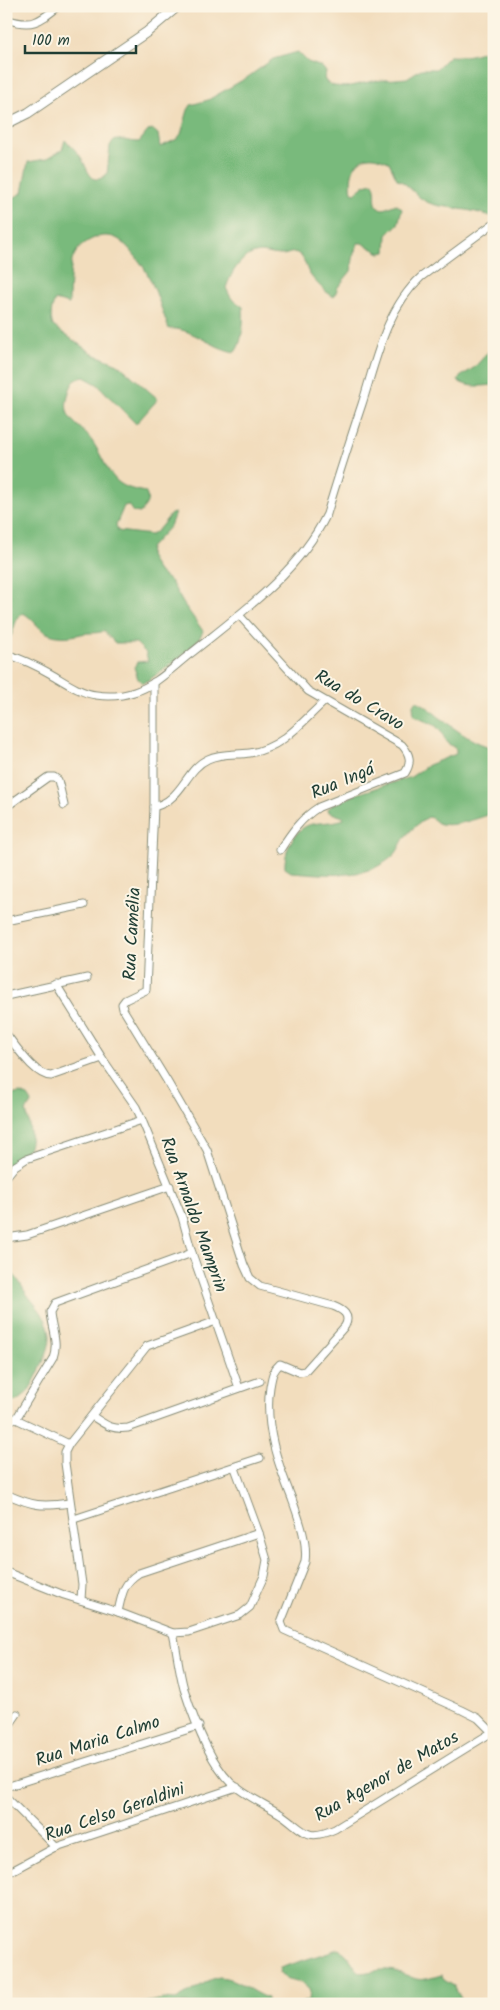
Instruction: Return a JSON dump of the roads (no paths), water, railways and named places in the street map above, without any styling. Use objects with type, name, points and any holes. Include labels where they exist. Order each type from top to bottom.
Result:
[{"type":"street","points":[[6,19],[19,24],[29,25],[40,21],[59,6]]},
{"type":"street","points":[[6,124],[28,112],[147,32],[178,6]]},
{"type":"street","points":[[6,654],[30,664],[79,690],[94,695],[114,696],[135,692],[154,682],[239,615],[278,579],[297,558],[322,524],[327,514],[382,338],[401,300],[421,277],[494,223]]},
{"type":"street","name":"Rua do Cravo","points":[[239,615],[308,691],[324,702],[402,745],[408,753],[410,761],[405,773]]},
{"type":"street","name":"Rua Camélia","points":[[154,682],[154,807],[146,990],[125,1000],[122,1004],[125,1013],[167,1081],[206,1150],[250,1278],[260,1286],[333,1306],[342,1310],[347,1316],[348,1321],[309,1369],[299,1372],[280,1364],[273,1371],[269,1419],[273,1445],[297,1513],[306,1554],[281,1622],[282,1626],[284,1630],[462,1710],[478,1718],[493,1731]]},
{"type":"street","points":[[154,807],[172,798],[196,766],[220,755],[248,754],[280,743],[324,702]]},
{"type":"street","name":"Rua Ingá","points":[[280,850],[290,834],[309,813],[319,807],[405,773]]},
{"type":"street","points":[[6,806],[48,777],[54,777],[58,780],[64,805]]},
{"type":"street","points":[[6,921],[84,905]]},
{"type":"street","points":[[6,996],[87,978]]},
{"type":"street","name":"Rua Arnaldo Mamprin","points":[[56,984],[102,1058],[136,1107],[142,1120],[182,1217],[192,1253],[239,1388]]},
{"type":"street","points":[[6,1034],[36,1070],[45,1076],[51,1076],[102,1058]]},
{"type":"street","points":[[6,1177],[15,1166],[26,1159],[142,1120]]},
{"type":"street","points":[[6,1238],[28,1235],[170,1186]]},
{"type":"street","points":[[16,1419],[53,1358],[56,1341],[50,1312],[55,1303],[192,1253]]},
{"type":"street","points":[[81,1600],[82,1584],[74,1519],[70,1503],[65,1452],[69,1444],[148,1346],[216,1321]]},
{"type":"street","points":[[92,1416],[116,1429],[128,1428],[260,1381]]},
{"type":"street","points":[[6,1417],[16,1419],[69,1444]]},
{"type":"street","points":[[74,1519],[235,1468],[260,1458]]},
{"type":"street","points":[[6,1572],[173,1632],[189,1632],[240,1615],[250,1607],[266,1568],[267,1560],[235,1468]]},
{"type":"street","points":[[6,1494],[46,1507],[70,1503]]},
{"type":"street","points":[[118,1612],[124,1587],[130,1579],[139,1573],[259,1533]]},
{"type":"street","name":"Rua Agenor de Matos","points":[[173,1632],[184,1688],[216,1763],[229,1781],[307,1834],[319,1835],[336,1828],[493,1731]]},
{"type":"street","points":[[6,1730],[17,1714]]},
{"type":"street","name":"Rua Maria Calmo","points":[[6,1787],[199,1726]]},
{"type":"street","name":"Rua Celso Geraldini","points":[[6,1874],[56,1847],[237,1787]]},
{"type":"street","points":[[6,1797],[56,1847]]}]
